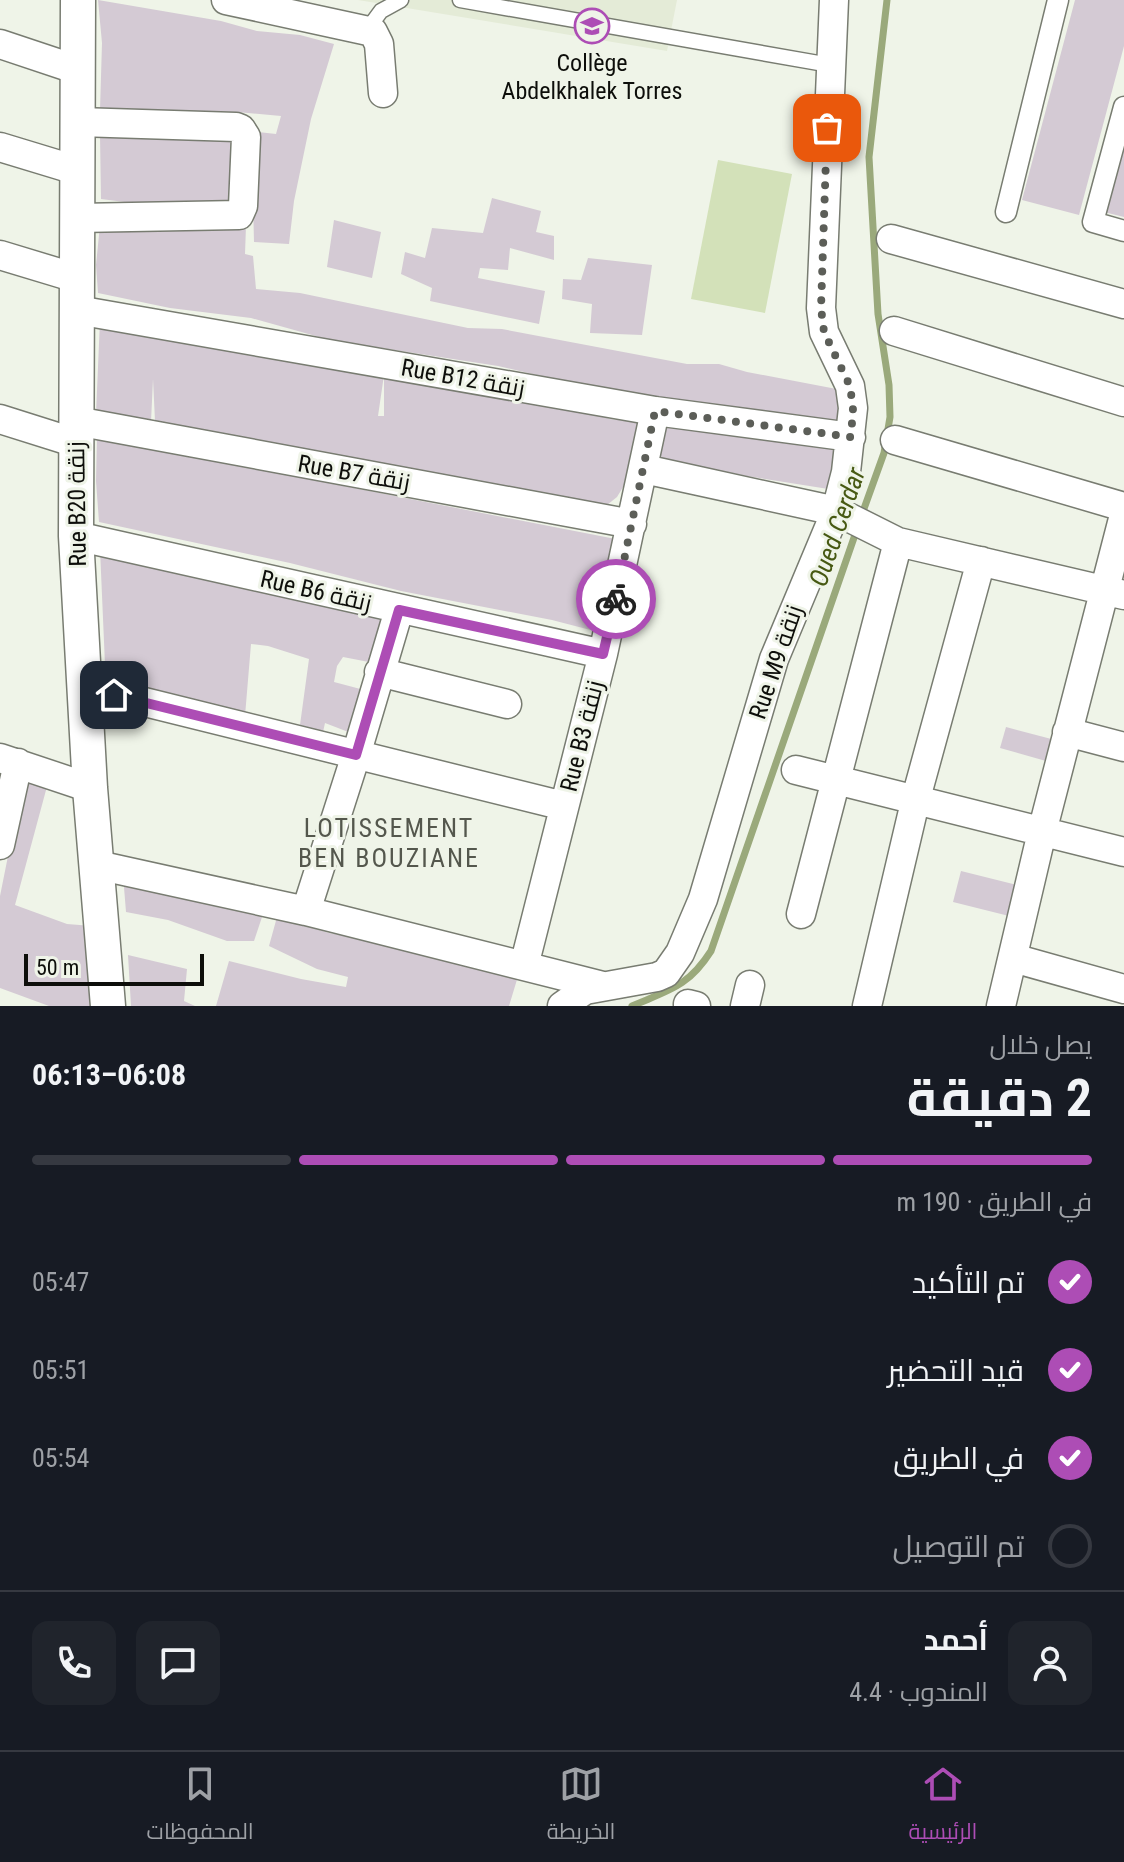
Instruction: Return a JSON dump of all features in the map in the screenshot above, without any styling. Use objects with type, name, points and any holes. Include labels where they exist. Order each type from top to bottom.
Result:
[{"type":"street","name":"Rue B20 زنقة","points":[[78,0],[76,536],[90,788],[108,1006]]},
{"type":"street","points":[[226,0],[367,30],[377,37],[379,44],[383,93]]},
{"type":"street","name":"Rue M9 زنقة","points":[[562,1006],[575,995],[666,973],[686,942],[703,899],[774,659],[839,513],[853,408],[850,386],[824,332],[821,308],[834,0]]},
{"type":"street","points":[[1006,212],[1058,0]]},
{"type":"street","points":[[0,44],[78,70]]},
{"type":"street","points":[[1124,107],[1093,222],[1124,231]]},
{"type":"street","points":[[78,218],[239,215],[243,206],[246,137],[236,127],[79,122]]},
{"type":"street","points":[[0,147],[79,171]]},
{"type":"street","points":[[891,239],[1124,304]]},
{"type":"street","name":"Rue B12 زنقة","points":[[0,255],[76,294],[655,411],[851,437]]},
{"type":"street","points":[[894,331],[1124,402]]},
{"type":"street","name":"Rue B3 زنقة","points":[[524,966],[603,654],[655,411]]},
{"type":"street","name":"Rue B7 زنقة","points":[[0,419],[632,524]]},
{"type":"street","points":[[895,440],[1124,507]]},
{"type":"street","points":[[644,469],[839,513],[898,542],[1114,593]]},
{"type":"street","points":[[1001,1006],[1067,732],[1114,593],[1124,515]]},
{"type":"street","name":"Rue B6 زنقة","points":[[76,536],[603,654]]},
{"type":"street","points":[[801,914],[898,542]]},
{"type":"street","points":[[867,1006],[916,798],[981,561]]},
{"type":"street","points":[[306,911],[399,610]]},
{"type":"street","points":[[379,672],[507,704]]},
{"type":"street","points":[[84,687],[564,806]]},
{"type":"street","points":[[1067,732],[1124,747]]},
{"type":"street","points":[[0,845],[9,760],[90,788]]},
{"type":"street","points":[[796,770],[1124,852]]},
{"type":"street","points":[[97,865],[306,911],[604,986]]},
{"type":"street","points":[[1013,958],[1124,989]]},
{"type":"lane","points":[[367,30],[381,11],[401,0]]},
{"type":"lane","points":[[460,0],[830,65]]},
{"type":"shaded area","name":"Collège Abdelkhalek Torres","points":[[358,0],[677,0],[667,51]]},
{"type":"green space","points":[[718,160],[792,174],[765,313],[691,299]]},
{"type":"building","points":[[98,0],[221,21],[257,31],[300,35],[334,44],[311,119],[294,201],[289,244],[254,242],[253,201],[258,132],[276,134],[281,116],[237,112],[100,110],[102,43]]},
{"type":"building","points":[[1075,0],[1124,0],[1124,46],[1079,215],[1022,200]]},
{"type":"building","points":[[100,135],[238,135],[230,203],[148,205],[101,199]]},
{"type":"building","points":[[1124,141],[1124,217],[1104,212]]},
{"type":"building","points":[[492,198],[541,211],[536,232],[554,236],[554,260],[510,248],[508,270],[480,268],[478,278],[545,291],[539,324],[430,301],[432,288],[401,274],[405,252],[425,258],[432,228],[483,233]]},
{"type":"building","points":[[334,220],[381,232],[372,278],[327,267]]},
{"type":"building","points":[[100,225],[246,226],[245,254],[253,256],[256,289],[300,293],[468,328],[502,329],[687,364],[719,364],[847,391],[841,425],[798,424],[567,382],[498,366],[330,340],[251,318],[170,308],[98,293],[96,265]]},
{"type":"building","points":[[588,258],[652,265],[642,335],[590,333],[592,304],[562,299],[563,279],[581,280]]},
{"type":"building","points":[[100,320],[644,423],[637,464],[617,497],[607,505],[155,421],[153,379],[151,422],[96,414]],"holes":[[[384,375],[384,416],[378,416]]]},
{"type":"building","points":[[670,417],[846,451],[841,491],[658,458]]},
{"type":"building","points":[[97,438],[626,541],[602,633],[99,522]]},
{"type":"building","points":[[100,549],[391,617],[374,663],[343,657],[337,666],[334,682],[368,691],[351,733],[325,723],[323,732],[300,725],[309,659],[268,646],[251,644],[245,716],[106,688]]},
{"type":"building","points":[[1006,727],[1059,741],[1053,763],[1000,748]]},
{"type":"building","points":[[25,771],[49,779],[15,905],[67,924],[92,926],[97,1006],[49,1006],[0,988],[0,896]]},
{"type":"building","points":[[961,871],[1017,885],[1009,916],[953,902]]},
{"type":"building","points":[[123,875],[264,911],[254,941],[227,941],[168,920],[126,912]]},
{"type":"building","points":[[277,917],[329,933],[519,973],[509,1006],[216,1006],[229,961],[346,987],[348,977],[317,969],[269,946]]},
{"type":"building","points":[[128,955],[187,969],[184,1001],[195,1006],[131,1006]]},
{"type":"waterway","name":"Oued Cerdar","points":[[861,517],[884,453],[890,417],[889,385],[878,314],[869,157],[887,0]]},
{"type":"waterway","name":"Oued Cerdar","points":[[632,1006],[686,980],[711,951],[857,529]]},
{"type":"way so far","points":[[616,599],[655,411],[851,437],[853,408],[850,386],[824,332],[821,308],[827,128]]},
{"type":"place","name":"Collège Abdelkhalek Torres","points":[[592,26]]},
{"type":"district","name":"LOTISSEMENT BEN BOUZIANE","points":[[389,843]]},
{"type":"route","points":[[114,695],[356,755],[399,610],[603,654],[616,599]]}]
